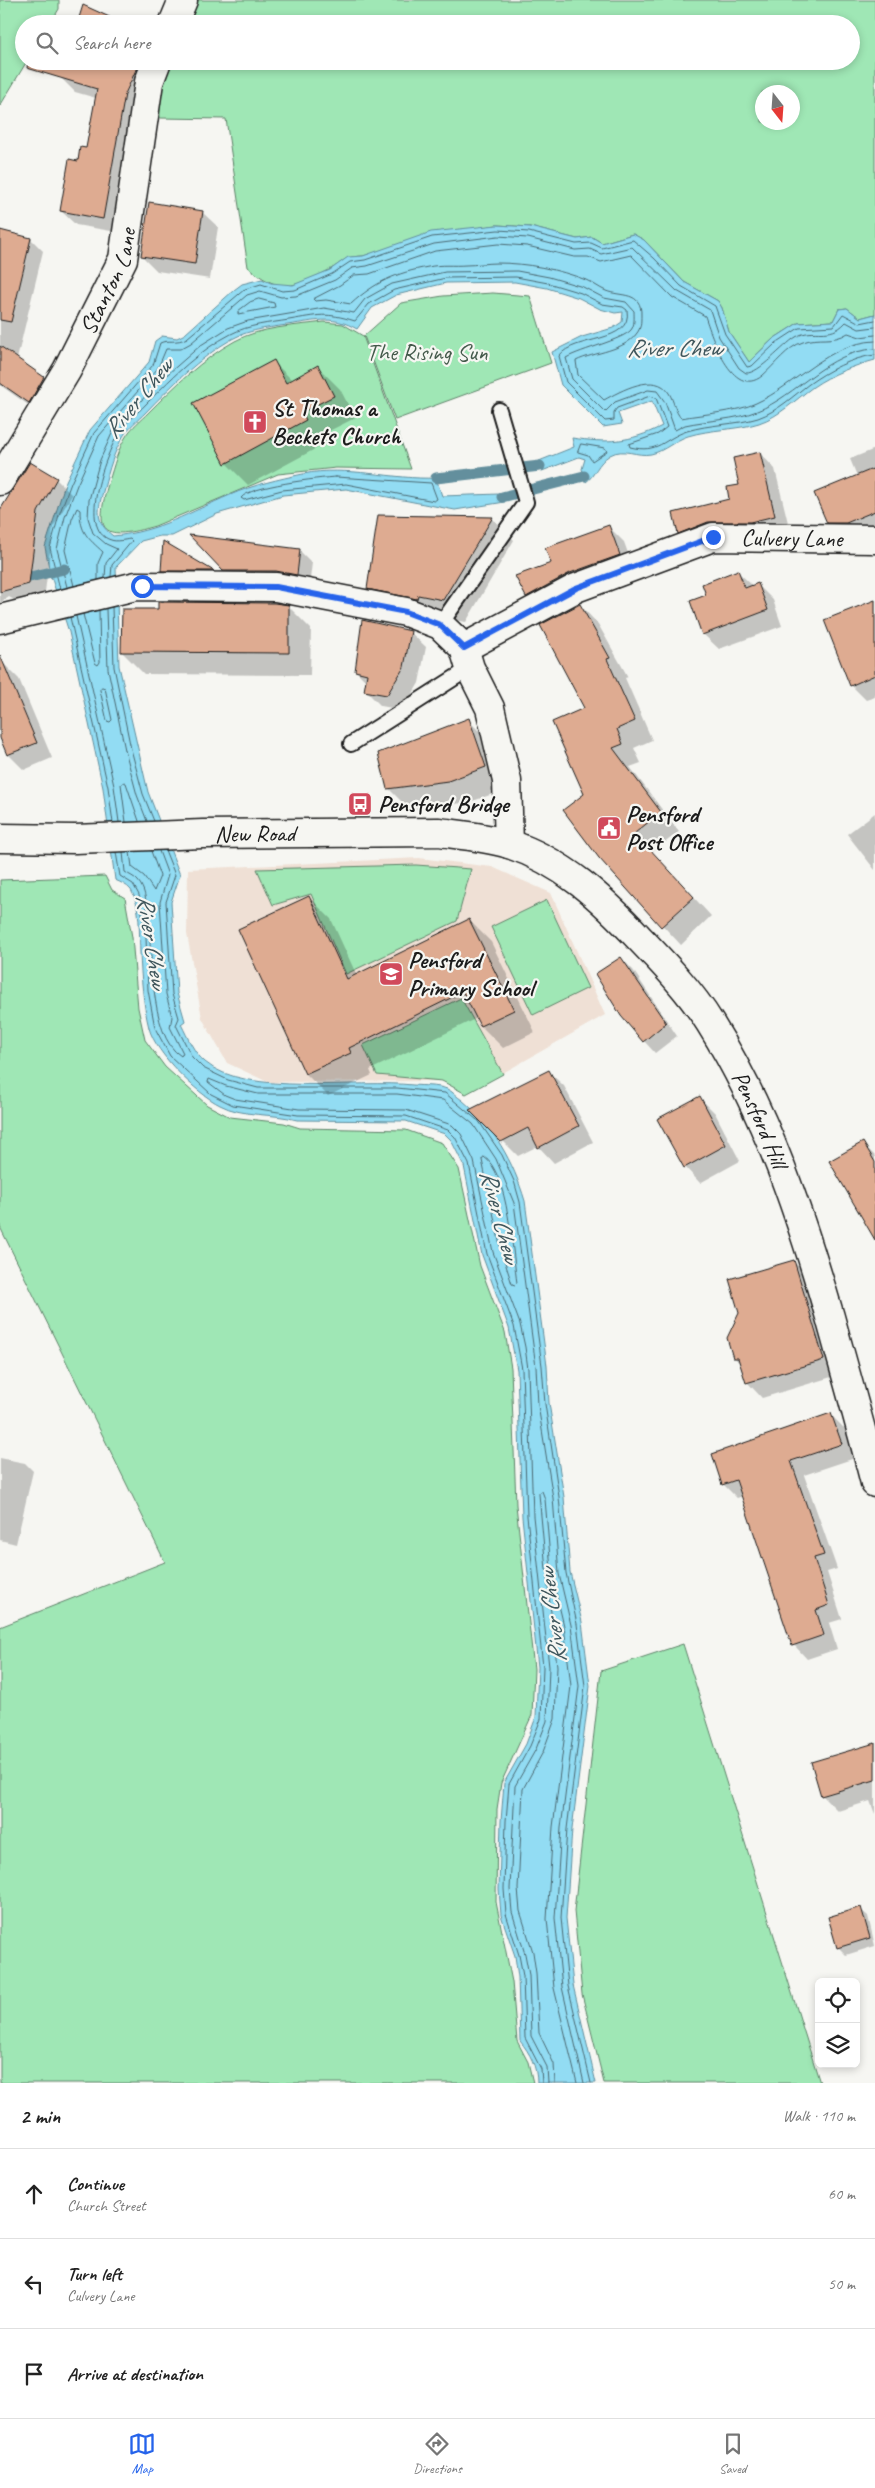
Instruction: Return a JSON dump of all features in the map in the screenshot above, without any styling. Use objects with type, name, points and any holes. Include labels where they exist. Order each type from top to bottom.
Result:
[{"type":"main road","points":[[177,15],[184,0]]},
{"type":"main road","name":"Stanton Lane","points":[[0,481],[67,370],[123,260],[148,82],[153,70]]},
{"type":"main road","name":"Culvery Lane","points":[[467,658],[576,588],[713,537],[875,539]]},
{"type":"main road","points":[[0,619],[45,606],[136,586],[276,587],[406,612],[440,625],[467,658],[490,708],[507,781],[509,844]]},
{"type":"main road","name":"New Road","points":[[0,838],[75,839],[194,834],[439,832],[476,836],[509,844]]},
{"type":"main road","name":"Pensford Hill","points":[[509,844],[562,869],[606,904],[690,995],[727,1052],[765,1125],[798,1211],[875,1483]]},
{"type":"lane","points":[[440,625],[526,502],[499,410]]},
{"type":"lane","points":[[351,744],[467,658]]},
{"type":"shaded area","name":"Pensford Primary School","points":[[419,858],[492,867],[551,893],[605,1015],[466,1094],[442,1081],[268,1082],[227,1063],[202,1018],[187,934],[188,869]]},
{"type":"green space","points":[[0,0],[59,0],[59,9],[55,15],[15,15],[15,70],[22,70],[0,106]]},
{"type":"green space","points":[[196,0],[875,0],[875,314],[860,318],[847,308],[839,309],[833,321],[798,323],[773,339],[749,362],[729,332],[718,301],[684,282],[644,240],[633,234],[602,243],[592,237],[577,239],[530,227],[497,225],[468,229],[363,256],[351,257],[306,281],[296,284],[278,285],[259,276],[248,267],[226,119],[160,118],[159,85],[165,70],[860,70],[860,15],[188,15]]},
{"type":"green space","name":"The Rising Sun","points":[[493,293],[530,296],[551,363],[395,420],[364,336],[401,303],[443,296]]},
{"type":"green space","points":[[324,322],[343,324],[363,336],[411,469],[336,468],[278,474],[155,526],[124,533],[113,532],[107,529],[103,522],[102,512],[104,499],[121,446],[131,429],[168,393],[211,356],[245,336],[278,328]]},
{"type":"green space","points":[[416,865],[471,869],[457,921],[346,974],[311,894],[273,905],[257,869]]},
{"type":"green space","points":[[105,876],[112,890],[125,898],[132,937],[138,1008],[145,1040],[165,1067],[207,1105],[230,1117],[284,1123],[300,1128],[406,1130],[442,1143],[459,1169],[480,1266],[505,1332],[511,1368],[516,1505],[534,1669],[532,1715],[501,1783],[497,1809],[496,1902],[512,1982],[517,2041],[528,2062],[533,2083],[0,2083],[0,1627],[165,1562],[0,1227],[0,880]]},
{"type":"green space","points":[[547,900],[588,988],[533,1015],[491,927]]},
{"type":"green space","points":[[461,998],[503,1074],[466,1094],[442,1081],[377,1075],[363,1045]]},
{"type":"green space","points":[[683,1644],[820,2083],[604,2083],[582,1994],[574,1911],[601,1671]]},
{"type":"water","name":"River Chew","points":[[497,225],[530,227],[577,239],[592,237],[602,243],[633,234],[644,240],[684,282],[718,301],[729,332],[749,362],[773,339],[798,323],[833,321],[839,309],[847,308],[860,318],[875,314],[875,360],[835,374],[813,387],[781,412],[759,423],[688,436],[651,454],[620,452],[610,455],[586,482],[582,469],[585,459],[579,457],[542,471],[539,461],[574,447],[572,438],[596,441],[628,439],[662,426],[652,401],[618,413],[622,424],[603,427],[561,385],[552,352],[582,337],[613,328],[622,322],[623,312],[615,313],[600,309],[579,298],[547,288],[515,282],[446,283],[396,295],[372,308],[357,329],[341,322],[311,321],[270,327],[232,339],[186,373],[126,432],[120,441],[110,468],[100,502],[99,514],[103,525],[113,536],[129,534],[159,526],[257,485],[303,474],[336,471],[436,478],[442,496],[499,494],[505,502],[455,510],[346,489],[283,495],[217,514],[172,536],[160,536],[141,541],[116,567],[119,666],[148,792],[180,875],[171,902],[177,993],[185,1021],[181,1024],[198,1054],[205,1062],[223,1073],[247,1080],[304,1084],[390,1084],[434,1086],[447,1089],[473,1110],[493,1133],[515,1172],[520,1186],[525,1201],[547,1366],[549,1403],[564,1497],[570,1572],[582,1622],[590,1686],[572,1829],[566,1918],[573,1985],[596,2083],[537,2083],[536,2071],[532,2060],[520,2041],[518,1977],[515,1956],[501,1915],[499,1889],[504,1783],[526,1744],[536,1717],[538,1667],[522,1517],[517,1370],[509,1328],[482,1255],[464,1166],[451,1140],[445,1134],[406,1121],[297,1120],[229,1109],[200,1092],[168,1061],[153,1038],[149,1028],[145,1010],[139,920],[136,904],[131,890],[115,880],[103,788],[69,632],[50,573],[45,547],[66,481],[90,430],[149,362],[155,341],[162,336],[177,338],[185,334],[242,284],[262,279],[271,283],[293,285],[330,270],[348,257],[363,256],[431,232]]},
{"type":"building","points":[[83,5],[105,15],[80,15]]},
{"type":"building","points":[[34,70],[136,70],[125,94],[103,219],[60,211],[69,159],[78,161],[80,147],[86,148],[97,89]]},
{"type":"building","points":[[149,202],[203,211],[195,264],[141,256]]},
{"type":"building","points":[[0,230],[31,238],[11,322],[0,320]]},
{"type":"building","points":[[0,346],[44,377],[29,403],[0,383]]},
{"type":"building","name":"St Thomas a Beckets Church","points":[[274,360],[286,383],[318,365],[334,396],[302,412],[306,420],[225,464],[193,403]]},
{"type":"building","points":[[760,452],[775,516],[750,522],[708,522],[678,534],[673,513],[729,499],[727,487],[739,485],[733,458]]},
{"type":"building","points":[[30,462],[57,478],[38,512],[29,584],[0,592],[0,510]]},
{"type":"building","points":[[875,468],[875,511],[846,523],[827,523],[814,493]]},
{"type":"building","points":[[378,515],[493,517],[443,600],[418,595],[417,599],[367,589]]},
{"type":"building","points":[[609,525],[620,555],[570,573],[526,597],[515,576],[551,563],[545,548]]},
{"type":"building","points":[[189,535],[300,549],[297,575],[276,571],[223,571]]},
{"type":"building","points":[[163,541],[214,571],[161,571]]},
{"type":"building","points":[[738,570],[745,588],[758,583],[768,610],[702,635],[690,601],[706,595],[702,584]]},
{"type":"building","points":[[875,600],[875,675],[850,686],[824,620]]},
{"type":"building","points":[[158,602],[274,603],[289,605],[289,653],[121,652],[122,609],[158,609]]},
{"type":"building","points":[[580,604],[610,658],[607,659],[635,721],[617,729],[623,744],[613,748],[661,812],[635,833],[694,897],[661,927],[599,858],[563,810],[584,794],[552,722],[584,708],[540,625]]},
{"type":"building","points":[[362,620],[411,631],[404,667],[387,695],[364,691],[367,674],[355,671]]},
{"type":"building","points":[[0,655],[37,743],[7,755],[0,738]]},
{"type":"building","points":[[469,718],[486,767],[448,781],[387,789],[378,753]]},
{"type":"building","points":[[309,896],[347,979],[469,919],[514,1010],[480,1026],[463,992],[349,1048],[351,1053],[305,1074],[238,929]]},
{"type":"building","points":[[621,957],[666,1023],[643,1042],[621,1016],[595,974]]},
{"type":"building","points":[[549,1070],[579,1126],[538,1148],[528,1128],[501,1142],[469,1110]]},
{"type":"building","points":[[700,1096],[726,1145],[684,1168],[657,1119]]},
{"type":"building","points":[[863,1142],[875,1162],[875,1240],[829,1161]]},
{"type":"building","points":[[794,1260],[824,1360],[746,1383],[738,1358],[733,1358],[727,1338],[739,1313],[729,1279]]},
{"type":"building","points":[[831,1413],[842,1444],[791,1461],[824,1555],[814,1558],[829,1605],[816,1610],[824,1635],[792,1646],[736,1480],[722,1485],[712,1454]]},
{"type":"building","points":[[875,1743],[875,1780],[821,1796],[811,1762]]},
{"type":"building","points":[[861,1907],[870,1938],[837,1948],[828,1917]]},
{"type":"waterway","name":"River Chew","points":[[436,478],[540,466]]},
{"type":"waterway","name":"River Chew","points":[[502,497],[584,476]]},
{"type":"waterway","points":[[30,577],[64,569]]},
{"type":"place","name":"St Thomas a Beckets Church","points":[[255,422]]},
{"type":"place","name":"Pensford Bridge","points":[[360,804]]},
{"type":"place","name":"Pensford Post Office","points":[[609,828]]},
{"type":"place","name":"Pensford Primary School","points":[[391,974]]},
{"type":"route","points":[[142,586],[276,587],[406,612],[440,625],[464,648],[576,588],[713,537]]}]
